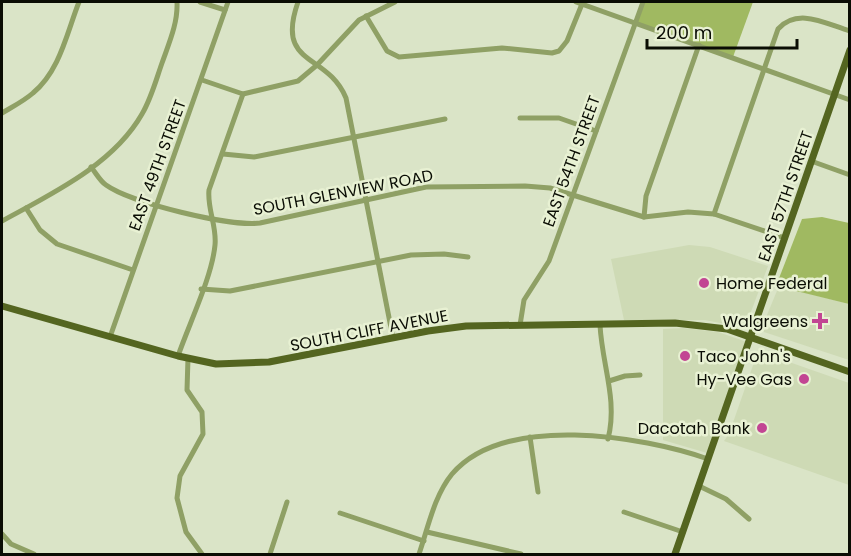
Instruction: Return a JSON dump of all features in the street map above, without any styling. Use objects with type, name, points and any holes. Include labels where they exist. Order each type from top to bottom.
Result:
[{"type":"main road","name":"EAST 57TH STREET","points":[[675,555],[849,50]]},
{"type":"main road","name":"SOUTH CLIFF AVENUE","points":[[2,306],[178,356],[224,364],[257,364],[466,326],[693,324],[720,328],[751,337],[849,372]]},
{"type":"street","points":[[2,113],[32,94],[47,78],[62,49],[79,2]]},
{"type":"street","points":[[2,221],[91,167],[118,146],[142,114],[172,35],[177,2]]},
{"type":"street","points":[[200,2],[225,10]]},
{"type":"street","name":"EAST 49TH STREET","points":[[110,337],[228,2]]},
{"type":"street","points":[[298,2],[292,22],[293,40],[302,54],[334,78],[343,92],[393,338]]},
{"type":"street","points":[[202,80],[243,94],[298,81],[317,65],[338,40],[366,16],[395,2]]},
{"type":"street","name":"EAST 54TH STREET","points":[[520,325],[524,300],[549,261],[643,2]]},
{"type":"street","points":[[366,16],[387,51],[399,57],[502,48],[552,53],[559,51],[567,41],[579,3],[849,100]]},
{"type":"street","points":[[714,214],[775,36],[790,20],[806,17],[849,31]]},
{"type":"street","points":[[644,217],[646,196],[699,45]]},
{"type":"street","points":[[178,356],[215,246],[209,190],[243,94]]},
{"type":"street","points":[[520,118],[560,118],[596,131]]},
{"type":"street","points":[[223,154],[254,157],[444,119]]},
{"type":"street","points":[[811,161],[849,175]]},
{"type":"street","name":"SOUTH GLENVIEW ROAD","points":[[91,167],[101,181],[111,188],[156,205],[213,220],[253,224],[426,187],[525,186],[550,188],[644,217],[688,212],[714,214],[785,238]]},
{"type":"street","points":[[26,208],[40,230],[57,244],[133,270]]},
{"type":"street","points":[[201,289],[230,291],[411,255],[444,254],[468,257]]},
{"type":"street","points":[[600,325],[602,352],[613,411],[608,439]]},
{"type":"street","points":[[188,358],[186,385],[192,400],[202,411],[203,434],[180,476],[177,498],[186,532],[202,555]]},
{"type":"street","points":[[609,381],[625,376],[640,375]]},
{"type":"street","points":[[419,555],[443,488],[458,468],[475,454],[492,446],[530,437],[569,434],[668,446],[708,459]]},
{"type":"street","points":[[530,437],[538,492]]},
{"type":"street","points":[[699,486],[726,499],[749,519]]},
{"type":"street","points":[[270,555],[287,502]]},
{"type":"street","points":[[624,512],[683,532]]},
{"type":"street","points":[[340,513],[424,541]]},
{"type":"street","points":[[427,532],[521,555]]},
{"type":"street","points":[[2,534],[11,544],[34,555]]},
{"type":"shaded area","points":[[689,245],[710,247],[768,266],[745,328],[705,320],[624,320],[611,259]]},
{"type":"shaded area","points":[[779,286],[849,304],[849,360],[764,332],[762,327]]},
{"type":"shaded area","points":[[683,328],[718,332],[747,342],[707,453],[663,440],[663,329]]},
{"type":"shaded area","points":[[758,351],[849,383],[849,485],[724,441],[729,434]]},
{"type":"green space","points":[[643,2],[753,2],[733,57],[635,23]]},
{"type":"green space","points":[[822,217],[849,223],[849,304],[776,286],[802,219]]},
{"type":"place","name":"Home Federal","points":[[704,283]]},
{"type":"place","name":"Walgreens","points":[[820,321]]},
{"type":"place","name":"Taco John's","points":[[685,356]]},
{"type":"place","name":"Hy-Vee Gas","points":[[804,379]]},
{"type":"place","name":"Dacotah Bank","points":[[762,428]]}]
